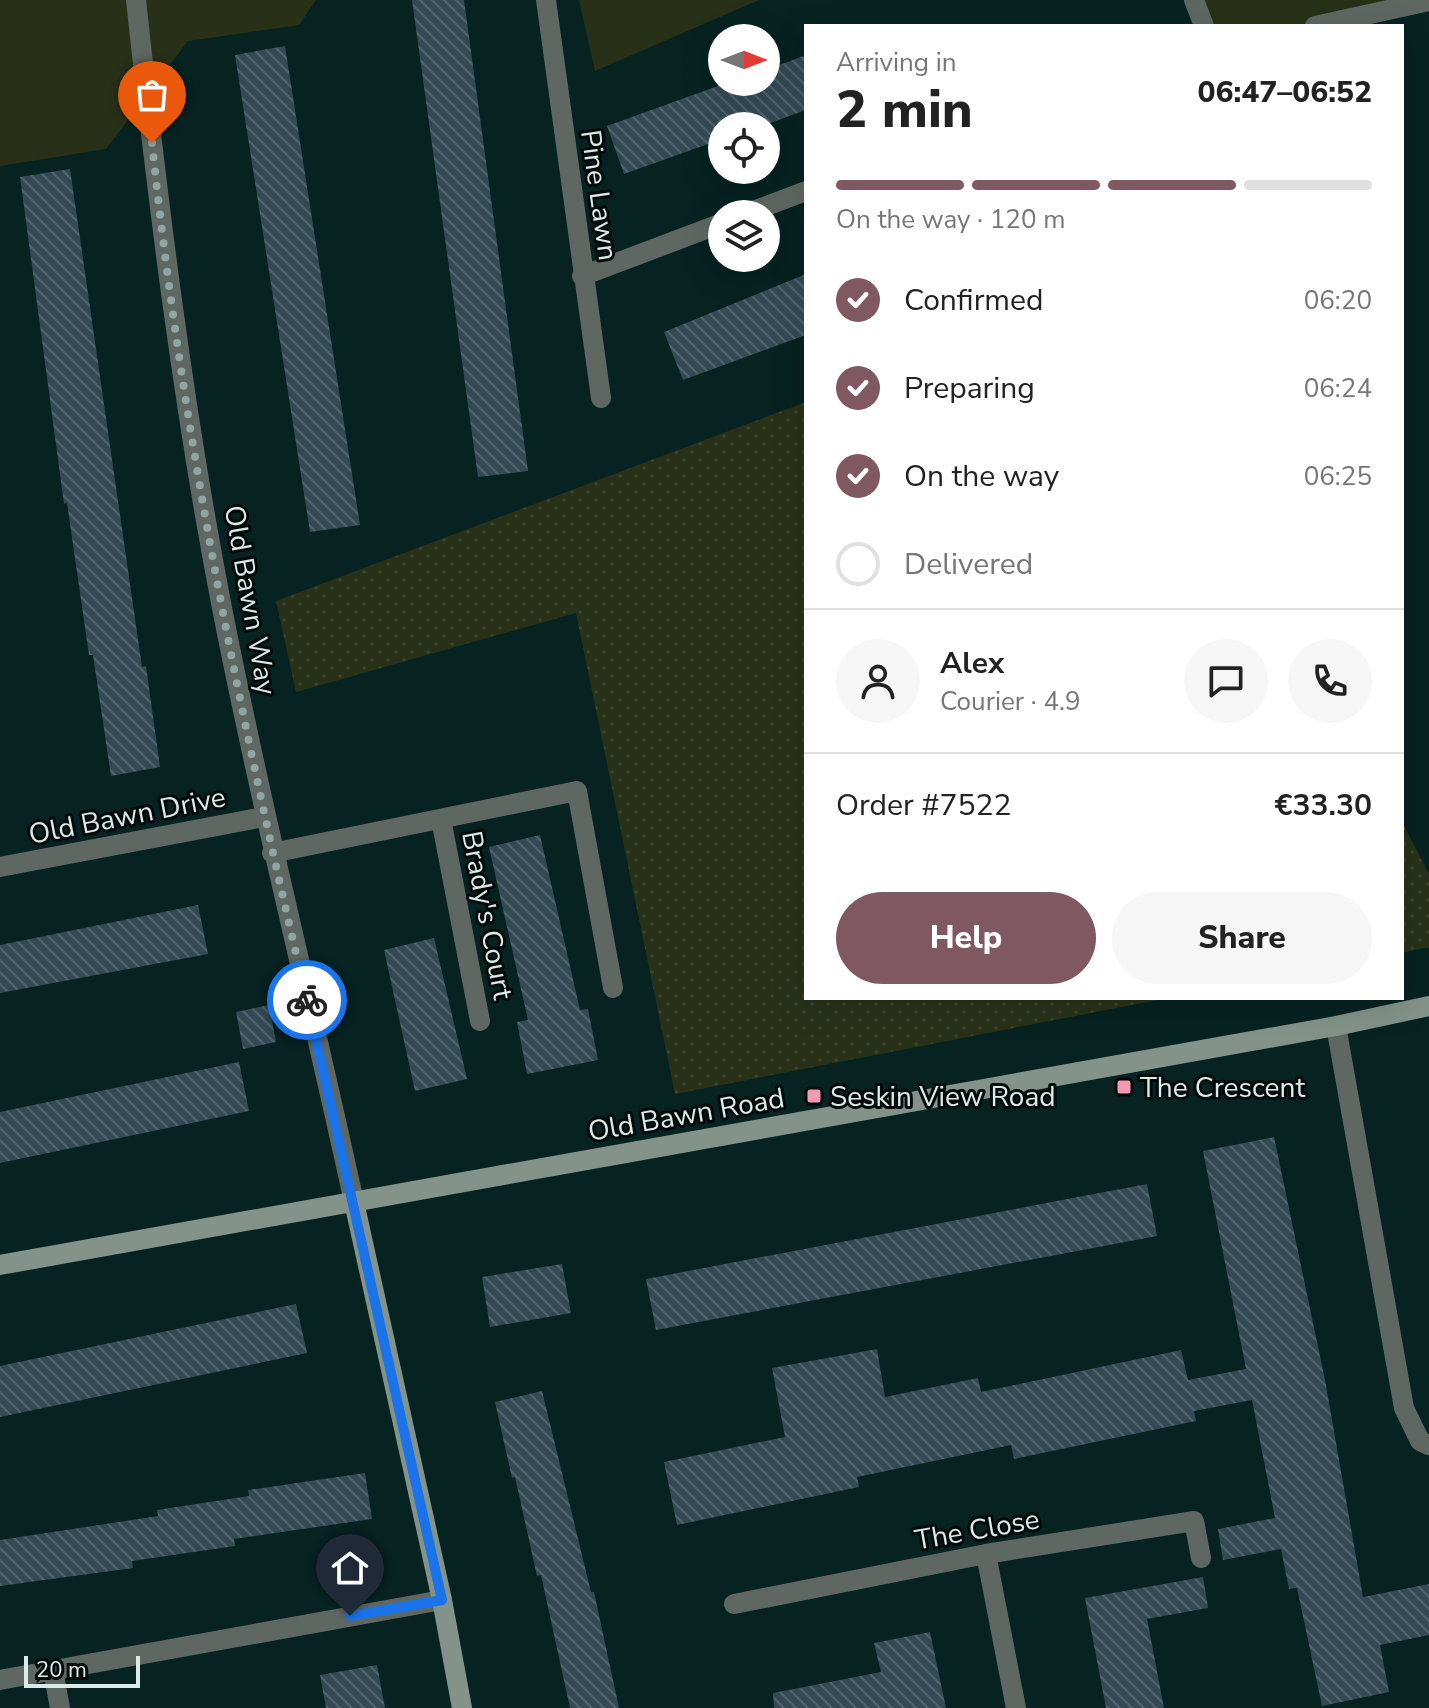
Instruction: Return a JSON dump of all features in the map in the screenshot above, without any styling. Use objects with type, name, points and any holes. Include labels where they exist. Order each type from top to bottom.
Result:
[{"type":"main road","name":"Old Bawn Road","points":[[0,1265],[1336,1026],[1429,1006]]},
{"type":"main road","points":[[354,1202],[442,1600],[462,1708]]},
{"type":"street","name":"Old Bawn Way","points":[[136,0],[162,235],[221,604],[272,853],[354,1202]]},
{"type":"street","name":"Pine Lawn","points":[[546,0],[601,398]]},
{"type":"street","points":[[1194,0],[1203,24]]},
{"type":"street","points":[[1324,24],[1429,1]]},
{"type":"street","points":[[780,201],[804,192]]},
{"type":"street","points":[[582,276],[708,228]]},
{"type":"street","name":"Brady's Court","points":[[272,853],[577,791],[613,988]]},
{"type":"street","name":"Old Bawn Drive","points":[[0,867],[264,817]]},
{"type":"street","name":"Brady's Court","points":[[441,819],[480,1021]]},
{"type":"street","points":[[1336,1026],[1404,1408],[1420,1441],[1429,1445]]},
{"type":"street","name":"The Close","points":[[734,1604],[986,1554],[1194,1521],[1201,1558]]},
{"type":"street","points":[[986,1554],[1016,1708]]},
{"type":"street","points":[[0,1680],[442,1600]]},
{"type":"street","points":[[53,1670],[60,1708]]},
{"type":"green space","points":[[0,0],[316,0],[299,25],[188,41],[106,149],[0,166]]},
{"type":"green space","points":[[579,0],[759,0],[595,71]]},
{"type":"green space","points":[[1194,0],[1418,0],[1317,24],[1203,24]]},
{"type":"green space","points":[[804,403],[804,1000],[1158,1000],[675,1094],[576,613],[296,692],[276,601]]},
{"type":"green space","points":[[1404,826],[1429,874],[1429,947],[1404,953]]},
{"type":"building","points":[[412,0],[464,0],[528,471],[478,477]]},
{"type":"building","points":[[285,46],[360,525],[310,532],[235,55]]},
{"type":"building","points":[[804,56],[804,111],[780,119],[780,112],[708,112],[708,144],[624,174],[607,126],[708,90],[708,96],[780,96],[780,65]]},
{"type":"building","points":[[70,169],[142,667],[146,666],[160,767],[111,776],[93,655],[89,655],[67,503],[64,504],[20,177]]},
{"type":"building","points":[[804,275],[804,336],[683,380],[664,332]]},
{"type":"building","points":[[540,835],[580,1010],[588,1009],[598,1060],[527,1074],[517,1022],[528,1020],[489,847]]},
{"type":"building","points":[[198,905],[208,954],[0,993],[0,945]]},
{"type":"building","points":[[434,938],[467,1079],[415,1091],[384,950]]},
{"type":"building","points":[[269,1005],[276,1042],[243,1049],[236,1012]]},
{"type":"building","points":[[239,1062],[249,1111],[0,1163],[0,1112]]},
{"type":"building","points":[[1274,1137],[1325,1380],[1363,1597],[1429,1584],[1429,1635],[1380,1645],[1389,1692],[1322,1706],[1297,1588],[1289,1589],[1281,1549],[1223,1560],[1218,1529],[1275,1518],[1252,1400],[1194,1411],[1196,1421],[1014,1459],[1011,1445],[857,1477],[859,1487],[677,1525],[664,1462],[785,1437],[772,1368],[877,1349],[885,1397],[978,1378],[981,1392],[1181,1350],[1188,1380],[1246,1369],[1203,1151]]},
{"type":"building","points":[[1147,1184],[1157,1236],[656,1330],[646,1279]]},
{"type":"building","points":[[562,1264],[571,1313],[490,1327],[482,1277]]},
{"type":"building","points":[[296,1304],[307,1353],[0,1417],[0,1366]]},
{"type":"building","points":[[542,1391],[591,1592],[594,1592],[619,1708],[570,1708],[541,1575],[537,1576],[515,1477],[512,1478],[495,1402]]},
{"type":"building","points":[[365,1473],[372,1519],[234,1539],[235,1546],[132,1561],[133,1568],[0,1586],[0,1540],[158,1516],[157,1510],[249,1496],[248,1490]]},
{"type":"building","points":[[1203,1577],[1208,1608],[1147,1619],[1164,1708],[1106,1708],[1085,1598]]},
{"type":"building","points":[[930,1632],[946,1708],[774,1708],[773,1693],[881,1672],[874,1643]]},
{"type":"building","points":[[377,1665],[385,1708],[326,1708],[320,1675]]},
{"type":"way so far","points":[[152,143],[162,235],[221,604],[264,817],[307,1000]]},
{"type":"place","name":"The Crescent","points":[[1124,1087]]},
{"type":"place","name":"Seskin View Road","points":[[814,1096]]},
{"type":"route","points":[[307,1000],[370,1268],[442,1600],[350,1616]]}]
